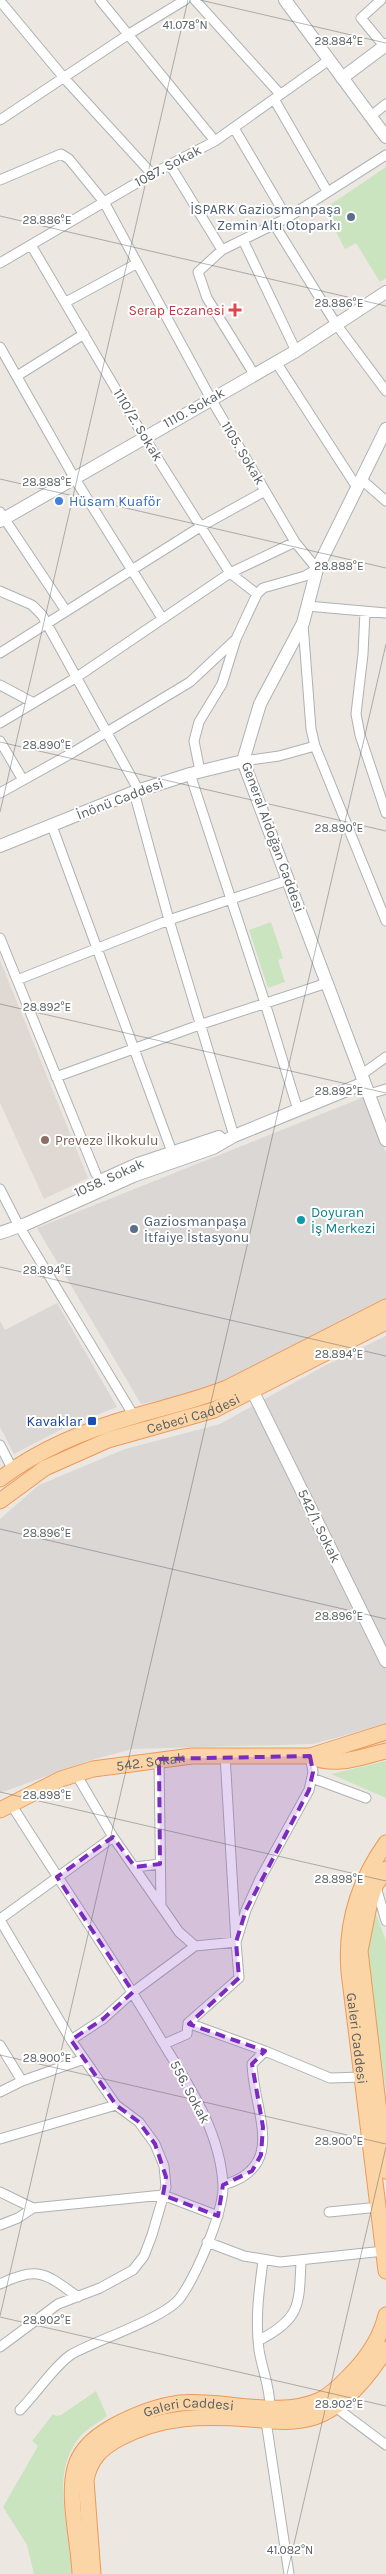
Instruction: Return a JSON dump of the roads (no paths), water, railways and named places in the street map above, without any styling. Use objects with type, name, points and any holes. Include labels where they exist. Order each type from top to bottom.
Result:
[{"type":"main road","name":"Cebeci Caddesi","points":[[0,1479],[13,1470],[74,1438],[134,1416],[200,1399],[386,1307]]},
{"type":"main road","name":"Cebeci Caddesi","points":[[0,1501],[46,1468],[108,1440],[214,1410],[253,1392],[386,1322]]},
{"type":"main road","points":[[245,1378],[253,1392]]},
{"type":"main road","points":[[310,1756],[386,1732]]},
{"type":"main road","points":[[310,1756],[322,1762],[333,1762],[386,1751]]},
{"type":"main road","name":"542. Sokak","points":[[6,1807],[39,1789],[76,1774],[160,1758],[225,1754],[310,1756]]},
{"type":"main road","name":"Galeri Caddesi","points":[[386,1843],[360,1892],[348,1945],[386,2270]]},
{"type":"main road","name":"Galeri Caddesi","points":[[386,1869],[375,1886],[365,1916],[360,1951],[386,2171]]},
{"type":"main road","name":"Galeri Caddesi","points":[[93,2574],[86,2480],[88,2468],[102,2449],[127,2434],[148,2426],[185,2417],[268,2414],[304,2406],[327,2396],[344,2382],[372,2349],[386,2315]]},
{"type":"main road","name":"Galeri Caddesi","points":[[80,2574],[73,2497],[75,2468],[85,2448],[98,2435],[133,2417],[175,2404],[198,2403],[303,2420],[334,2406],[364,2380],[386,2349]]},
{"type":"street","points":[[100,0],[215,140]]},
{"type":"street","points":[[1,118],[64,79],[129,34],[185,0]]},
{"type":"street","points":[[195,0],[277,96],[327,191]]},
{"type":"street","points":[[342,78],[385,46],[361,18],[381,0]]},
{"type":"street","points":[[0,1],[64,79],[152,174]]},
{"type":"street","points":[[289,2],[386,137]]},
{"type":"street","name":"1087. Sokak","points":[[0,263],[152,174],[215,140],[329,60]]},
{"type":"street","points":[[371,116],[386,104]]},
{"type":"street","points":[[234,128],[287,218]]},
{"type":"street","name":"1105. Sokak","points":[[0,180],[61,154],[69,159],[104,202],[211,399],[295,542],[317,569]]},
{"type":"street","points":[[254,374],[207,298],[198,272],[222,250],[287,218],[386,155]]},
{"type":"street","points":[[170,165],[222,250]]},
{"type":"street","points":[[274,224],[336,324],[386,391]]},
{"type":"street","points":[[244,240],[296,351]]},
{"type":"street","name":"1110/2. Sokak","points":[[31,245],[144,437],[230,574],[257,594]]},
{"type":"street","points":[[66,302],[136,264]]},
{"type":"street","name":"1110. Sokak","points":[[1,517],[75,479],[144,437],[296,351],[386,292]]},
{"type":"street","points":[[17,376],[84,334]]},
{"type":"street","points":[[0,348],[75,479],[162,618]]},
{"type":"street","points":[[276,362],[360,485],[386,501]]},
{"type":"street","name":"General Aldoğan Caddesi","points":[[386,429],[317,569],[303,623],[260,704],[243,761],[386,1140]]},
{"type":"street","points":[[0,653],[200,527],[265,491]]},
{"type":"street","points":[[1,517],[66,611]]},
{"type":"street","points":[[0,723],[32,702],[77,677],[230,574],[295,542]]},
{"type":"street","points":[[298,1110],[195,773],[194,741],[199,722],[222,684],[236,639],[257,594],[263,588],[305,576],[317,569]]},
{"type":"street","points":[[0,591],[32,605],[42,615],[107,732],[136,791],[169,920],[202,1024],[234,1136]]},
{"type":"street","points":[[307,606],[386,613]]},
{"type":"street","points":[[365,612],[363,654],[356,714],[360,735],[386,813]]},
{"type":"street","points":[[303,623],[311,729],[315,746],[386,921]]},
{"type":"street","points":[[0,793],[190,682],[236,639]]},
{"type":"street","points":[[0,685],[32,702]]},
{"type":"street","points":[[0,741],[23,780]]},
{"type":"street","points":[[243,761],[279,756],[315,746]]},
{"type":"street","name":"İnönü Caddesi","points":[[0,846],[136,791],[243,761]]},
{"type":"street","points":[[52,826],[174,1156]]},
{"type":"street","points":[[17,980],[169,920],[288,880]]},
{"type":"street","points":[[0,938],[99,1181]]},
{"type":"street","points":[[56,1077],[265,1002],[327,983]]},
{"type":"street","points":[[386,1057],[365,1084],[386,1089]]},
{"type":"street","name":"1058. Sokak","points":[[0,1232],[18,1226],[99,1181],[174,1156],[212,1148],[234,1136],[365,1084]]},
{"type":"street","points":[[0,1189],[18,1226],[134,1416]]},
{"type":"street","name":"542/1. Sokak","points":[[253,1392],[386,1661]]},
{"type":"street","points":[[0,1445],[13,1470]]},
{"type":"street","points":[[164,2044],[187,2034],[188,2023],[239,1978],[225,1754]]},
{"type":"street","points":[[236,1942],[246,1910],[260,1879],[309,1790],[312,1778],[310,1756]]},
{"type":"street","points":[[160,1758],[161,1906]]},
{"type":"street","points":[[76,1774],[113,1836],[161,1906],[179,1932],[194,1946]]},
{"type":"street","points":[[312,1778],[366,1798]]},
{"type":"street","name":"556. Sokak","points":[[6,1807],[57,1877],[133,1992],[205,2114],[218,2155],[223,2185],[222,2206],[207,2242],[184,2290],[170,2307],[70,2355],[20,2410]]},
{"type":"street","points":[[0,2347],[19,2335],[44,2312],[58,2304],[114,2281],[133,2270],[144,2256],[163,2194],[166,2176],[158,2150],[139,2122],[116,2105],[84,2059],[0,1920],[113,1836]]},
{"type":"street","points":[[135,1867],[160,1864]]},
{"type":"street","points":[[375,1886],[386,1921]]},
{"type":"street","points":[[71,2040],[103,2020],[133,1992],[194,1946],[236,1942]]},
{"type":"street","points":[[188,2023],[265,2051],[330,2078],[362,2077]]},
{"type":"street","points":[[0,2045],[22,2081]]},
{"type":"street","points":[[223,2185],[234,2182],[252,2171],[261,2155],[263,2127],[252,2064],[265,2051]]},
{"type":"street","points":[[0,2092],[22,2081],[84,2059]]},
{"type":"street","points":[[0,2139],[116,2105]]},
{"type":"street","points":[[0,2192],[33,2208]]},
{"type":"street","points":[[0,2225],[18,2218],[33,2208],[163,2194],[218,2216]]},
{"type":"street","points":[[329,2212],[379,2207]]},
{"type":"street","points":[[207,2242],[263,2261],[301,2261],[384,2252]]},
{"type":"street","points":[[263,2261],[258,2297],[258,2341],[270,2397],[268,2414],[289,2574]]},
{"type":"street","points":[[258,2341],[277,2331],[291,2319],[297,2306],[301,2261]]},
{"type":"street","points":[[0,2284],[23,2274],[38,2272],[51,2278],[78,2297]]},
{"type":"street","points":[[334,2406],[386,2445]]},
{"type":"place","name":"İSPARK Gaziosmanpaşa Zemin Altı Otoparkı","points":[[351,217]]},
{"type":"place","name":"Serap Eczanesi","points":[[235,310]]},
{"type":"place","name":"Hüsam Kuaför","points":[[59,501]]},
{"type":"place","name":"Preveze İlkokulu","points":[[45,1140]]},
{"type":"place","name":"Doyuran İş Merkezi","points":[[301,1220]]},
{"type":"place","name":"Gaziosmanpaşa İtfaiye İstasyonu","points":[[134,1229]]},
{"type":"place","name":"Kavaklar","points":[[92,1421]]}]
